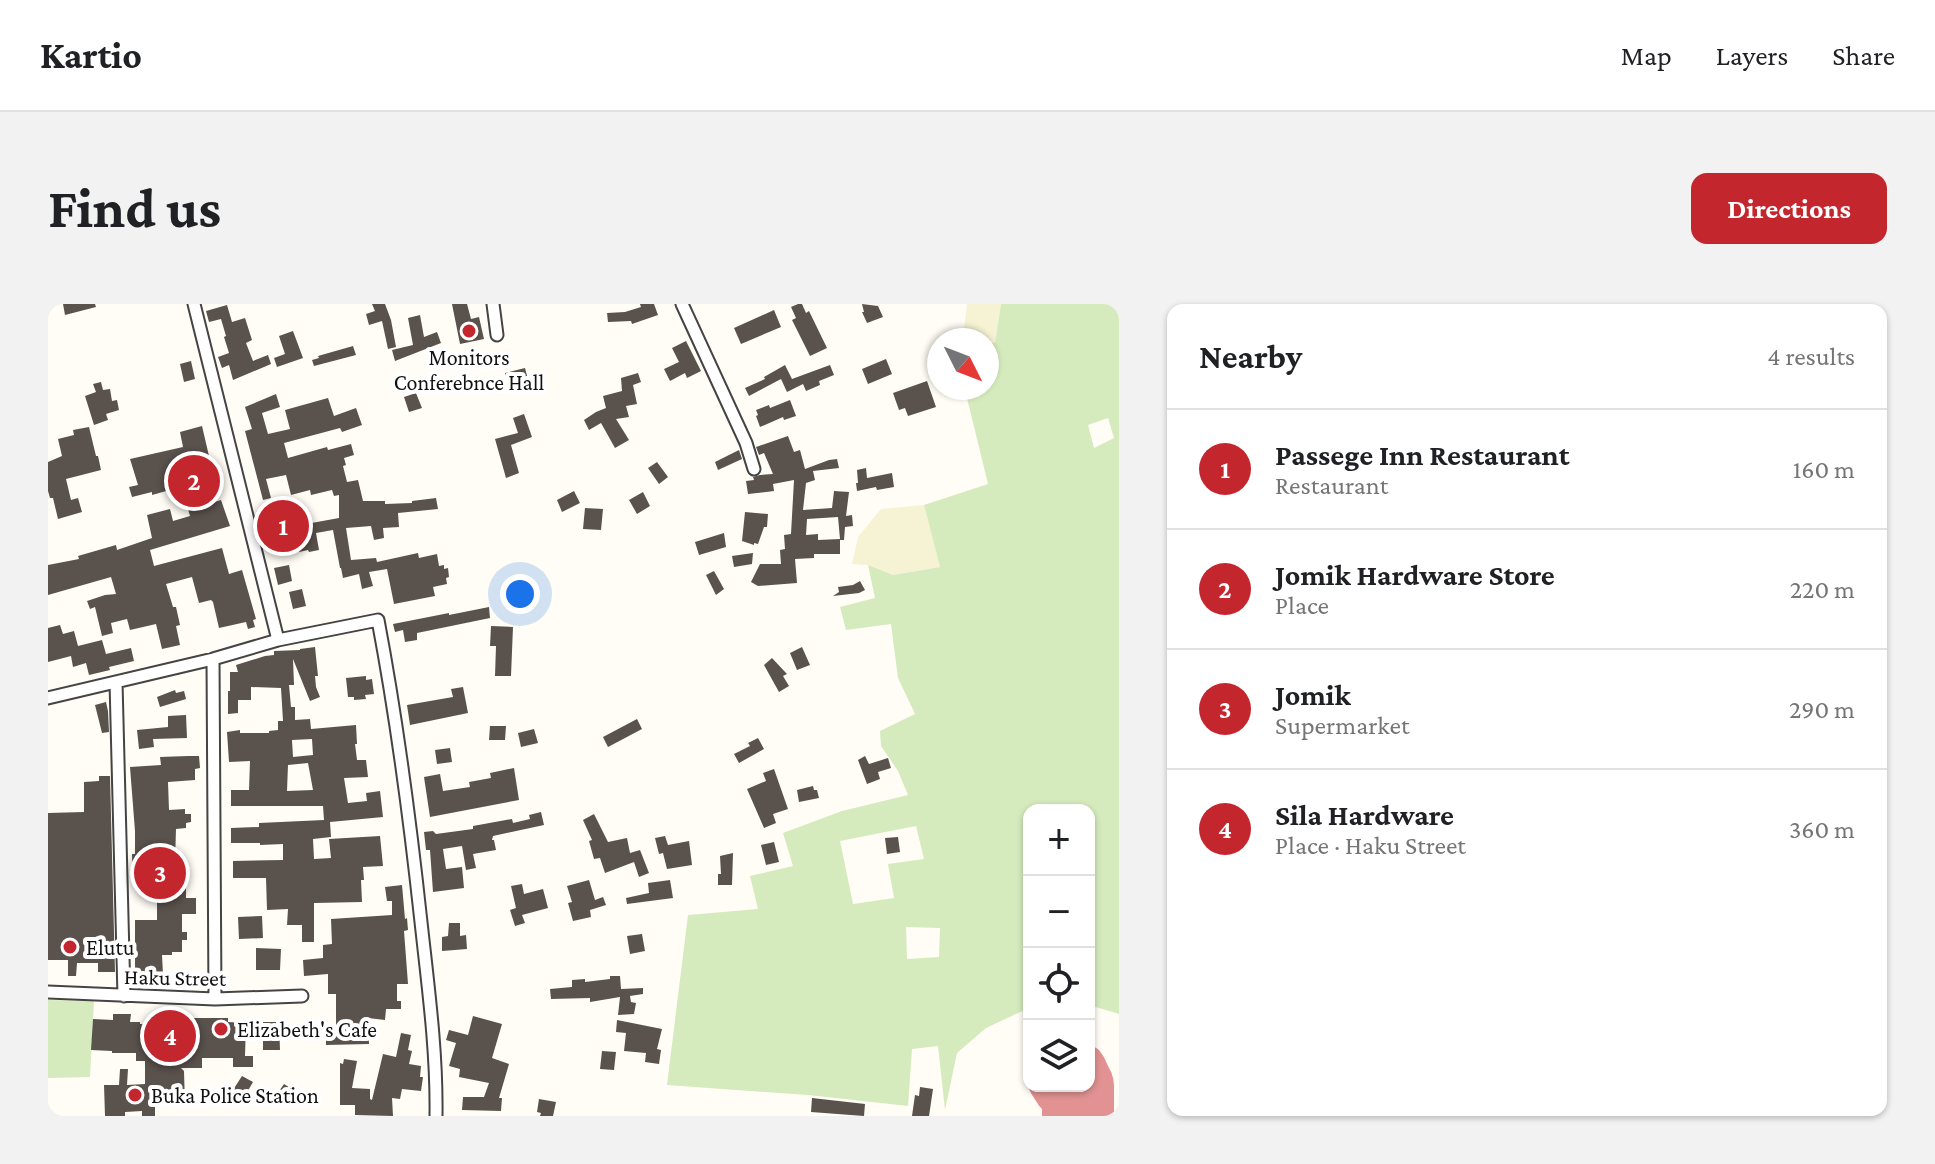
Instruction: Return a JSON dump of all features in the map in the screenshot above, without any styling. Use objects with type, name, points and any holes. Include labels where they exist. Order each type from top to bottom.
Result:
[{"type":"street","points":[[194,304],[278,640]]},
{"type":"street","points":[[493,304],[497,335]]},
{"type":"street","points":[[682,304],[746,443],[754,469]]},
{"type":"street","points":[[48,698],[213,659],[278,640],[378,620],[411,829],[430,998],[436,1116]]},
{"type":"street","points":[[213,659],[215,999]]},
{"type":"street","points":[[116,682],[124,996]]},
{"type":"street","name":"Haku Street","points":[[48,992],[215,999],[302,996]]},
{"type":"shaded area","points":[[967,304],[1001,304],[997,328],[964,328]]},
{"type":"shaded area","points":[[924,505],[940,567],[893,575],[868,565],[852,564],[858,537],[881,509]]},
{"type":"green space","points":[[1001,304],[1119,304],[1119,1014],[1095,1007],[1095,804],[1023,804],[1023,1011],[986,1028],[957,1053],[945,1110],[938,1046],[912,1049],[908,1106],[667,1085],[688,915],[758,909],[750,876],[793,866],[783,833],[842,811],[908,795],[898,771],[881,746],[880,731],[915,714],[898,678],[891,624],[846,630],[840,607],[875,598],[868,565],[893,575],[940,567],[924,505],[988,484],[967,400],[999,400],[997,328]],"holes":[[[1108,418],[1114,438],[1094,448],[1088,425]],[[916,826],[924,859],[888,864],[894,898],[853,904],[840,841]],[[906,927],[940,928],[939,957],[907,959]]]},
{"type":"green space","points":[[48,1000],[94,1001],[90,1077],[48,1078]]},
{"type":"building","points":[[63,304],[95,304],[96,307],[65,315]]},
{"type":"building","points":[[372,304],[385,304],[396,347],[388,349],[382,321],[369,325],[366,314],[375,311]]},
{"type":"building","name":"Monitors Conferebnce Hall","points":[[452,304],[467,304],[471,319],[479,317],[484,339],[460,344]]},
{"type":"building","points":[[640,304],[654,304],[658,315],[632,324],[631,321],[608,322],[607,313],[625,312],[641,307]]},
{"type":"building","points":[[802,304],[806,313],[809,311],[827,348],[810,356],[792,320],[796,318],[791,307]]},
{"type":"building","points":[[862,304],[878,306],[883,317],[867,323]]},
{"type":"building","points":[[227,305],[232,322],[245,318],[252,340],[246,343],[253,361],[268,355],[271,364],[233,380],[229,365],[222,368],[218,357],[229,353],[221,319],[209,322],[206,311]]},
{"type":"building","points":[[774,310],[781,327],[741,344],[734,328]]},
{"type":"building","points":[[420,315],[424,337],[437,332],[441,343],[395,361],[392,350],[413,345],[408,318]]},
{"type":"building","points":[[293,331],[303,358],[277,367],[274,358],[285,354],[279,336]]},
{"type":"building","points":[[686,341],[701,371],[687,378],[685,373],[670,381],[664,369],[679,362],[672,348]]},
{"type":"building","points":[[353,346],[356,355],[314,366],[312,360],[318,356]]},
{"type":"building","points":[[886,359],[892,374],[868,384],[862,369]]},
{"type":"building","points":[[191,361],[195,379],[184,382],[180,364]]},
{"type":"building","points":[[785,365],[792,379],[830,365],[834,375],[806,391],[803,384],[787,392],[781,379],[749,396],[745,388]]},
{"type":"building","points":[[525,368],[531,391],[523,393],[522,388],[510,392],[505,373]]},
{"type":"building","points":[[638,373],[641,382],[633,385],[637,404],[626,406],[629,417],[616,419],[629,440],[615,448],[601,423],[589,430],[584,420],[606,408],[603,396],[622,391],[621,378]]},
{"type":"building","points":[[927,381],[927,400],[934,400],[936,407],[908,416],[905,408],[899,410],[893,393]]},
{"type":"building","points":[[101,382],[103,390],[110,389],[112,401],[117,400],[119,410],[106,414],[108,420],[94,425],[85,396],[96,392],[93,384]]},
{"type":"building","points":[[416,393],[422,408],[409,412],[404,397]]},
{"type":"building","points":[[276,394],[280,407],[262,413],[268,434],[290,429],[285,410],[328,398],[334,416],[356,408],[362,425],[284,443],[288,458],[351,444],[354,455],[344,458],[346,465],[343,466],[347,482],[358,480],[363,501],[412,503],[436,498],[438,509],[398,513],[399,527],[383,528],[384,538],[374,540],[371,526],[346,528],[351,560],[376,558],[377,562],[418,553],[419,558],[437,554],[439,566],[448,568],[449,577],[446,578],[447,584],[433,587],[435,596],[394,604],[387,569],[369,572],[373,586],[362,589],[359,574],[343,578],[333,530],[316,533],[319,550],[309,552],[299,552],[295,531],[274,535],[271,521],[293,517],[295,526],[339,518],[339,495],[334,496],[332,490],[311,495],[310,490],[291,495],[286,475],[266,479],[271,498],[263,500],[245,431],[252,429],[245,407]]},
{"type":"building","points":[[790,400],[796,416],[784,420],[783,417],[760,427],[756,410]]},
{"type":"building","points":[[524,414],[532,437],[511,445],[519,473],[506,478],[495,439],[518,433],[513,418]]},
{"type":"building","points":[[202,426],[209,456],[205,457],[213,483],[197,487],[202,506],[221,500],[230,526],[150,550],[154,566],[222,548],[229,574],[242,570],[256,619],[253,620],[255,627],[248,629],[246,622],[219,628],[213,602],[199,603],[192,577],[166,584],[173,607],[176,607],[180,645],[162,649],[156,624],[130,630],[127,619],[111,623],[113,633],[102,636],[95,607],[90,609],[87,601],[116,594],[111,577],[48,595],[48,565],[79,559],[78,556],[116,545],[117,550],[152,538],[147,515],[170,509],[173,521],[190,516],[183,491],[178,493],[177,488],[132,497],[129,487],[138,485],[130,459],[183,447],[180,432]]},
{"type":"building","points":[[89,427],[101,470],[66,479],[71,500],[78,498],[82,512],[58,519],[48,491],[48,462],[62,456],[58,439],[74,435],[73,430]]},
{"type":"building","points":[[788,436],[794,452],[800,450],[805,469],[837,459],[839,468],[813,471],[815,480],[806,483],[803,510],[832,508],[834,491],[849,492],[846,516],[852,515],[853,526],[845,527],[844,540],[840,540],[840,554],[814,554],[814,558],[795,559],[797,583],[758,586],[751,582],[760,564],[781,564],[780,550],[785,549],[784,535],[791,534],[794,480],[773,484],[774,491],[748,494],[746,481],[773,474],[764,453],[759,455],[756,447]],"holes":[[[838,517],[840,539],[818,540],[818,534],[806,535],[807,519]]]},
{"type":"building","points":[[739,450],[742,459],[718,470],[715,462]]},
{"type":"building","points":[[657,462],[668,477],[659,484],[648,468]]},
{"type":"building","points":[[866,468],[867,478],[892,473],[894,487],[857,491],[857,470]]},
{"type":"building","points":[[574,491],[580,503],[562,512],[557,500]]},
{"type":"building","points":[[643,492],[650,506],[637,514],[629,500]]},
{"type":"building","points":[[585,508],[603,509],[601,530],[583,529]]},
{"type":"building","points":[[745,512],[768,514],[767,527],[764,527],[758,544],[742,541]]},
{"type":"building","points":[[724,533],[726,547],[699,555],[695,542]]},
{"type":"building","points":[[753,553],[752,564],[734,567],[732,556]]},
{"type":"building","points":[[289,565],[292,581],[278,585],[274,568]]},
{"type":"building","points":[[714,571],[724,589],[716,595],[706,575]]},
{"type":"building","points":[[860,581],[865,590],[833,596],[839,592],[838,587]]},
{"type":"building","points":[[302,589],[306,606],[293,609],[289,592]]},
{"type":"building","points":[[489,607],[490,618],[417,633],[417,640],[405,642],[403,630],[395,632],[393,624],[449,613]]},
{"type":"building","points":[[60,625],[63,634],[74,631],[78,646],[102,640],[106,654],[131,648],[134,661],[89,675],[86,663],[73,667],[71,656],[48,662],[48,628]]},
{"type":"building","points":[[491,626],[513,627],[511,676],[495,676],[496,646],[490,646]]},
{"type":"building","points":[[315,647],[316,687],[320,697],[310,701],[293,659],[294,685],[289,685],[295,720],[310,719],[311,729],[356,725],[357,760],[366,760],[368,777],[344,778],[348,803],[367,801],[366,793],[380,791],[383,817],[330,822],[331,837],[313,839],[314,859],[331,858],[329,839],[380,836],[383,866],[363,867],[362,902],[314,903],[314,942],[302,942],[302,925],[287,925],[288,909],[267,910],[266,878],[233,878],[233,861],[283,860],[283,844],[231,843],[231,828],[259,827],[259,823],[324,820],[323,806],[231,806],[231,790],[249,790],[250,761],[229,762],[227,732],[269,733],[278,730],[278,721],[283,721],[281,688],[251,687],[251,700],[238,700],[238,713],[228,714],[230,672],[238,672],[236,665],[274,655],[274,651]],"holes":[[[312,739],[313,755],[293,757],[292,740]],[[308,763],[313,790],[287,791],[288,765]]]},
{"type":"building","points":[[802,647],[810,665],[797,670],[790,653]]},
{"type":"building","points":[[772,658],[787,674],[783,676],[789,686],[779,692],[764,665]]},
{"type":"building","points":[[366,676],[366,680],[372,679],[374,694],[365,695],[366,699],[348,697],[346,678]]},
{"type":"building","points":[[463,687],[468,713],[410,725],[407,705],[453,697],[451,689]]},
{"type":"building","points":[[175,690],[176,693],[184,691],[186,699],[160,707],[157,697]]},
{"type":"building","points":[[106,702],[109,732],[102,733],[95,705]]},
{"type":"building","points":[[186,715],[187,738],[153,739],[154,747],[139,749],[137,730],[168,727],[168,716]]},
{"type":"building","points":[[637,719],[642,729],[608,747],[603,737]]},
{"type":"building","points":[[490,726],[506,726],[505,740],[489,740]]},
{"type":"building","points":[[534,729],[538,743],[521,747],[518,733]]},
{"type":"building","points":[[758,738],[764,749],[739,763],[734,754]]},
{"type":"building","points":[[450,748],[452,762],[437,764],[435,750]]},
{"type":"building","points":[[199,756],[200,768],[195,769],[195,780],[168,782],[169,810],[185,809],[185,814],[191,814],[191,822],[186,823],[186,828],[176,829],[175,861],[186,861],[186,898],[196,898],[196,914],[182,914],[182,932],[187,932],[187,940],[182,940],[182,952],[162,955],[163,974],[132,977],[132,968],[135,968],[135,920],[157,920],[157,884],[133,884],[135,831],[130,767],[161,765],[160,757]]},
{"type":"building","points":[[865,756],[869,764],[888,758],[891,768],[878,772],[880,779],[867,784],[858,760]]},
{"type":"building","points":[[514,768],[519,800],[430,817],[424,777],[440,774],[443,791],[470,787],[469,782],[491,778],[490,773]]},
{"type":"building","points":[[774,769],[788,809],[773,814],[776,823],[764,828],[747,789],[766,781],[763,773]]},
{"type":"building","points":[[99,776],[110,776],[115,972],[98,972],[98,963],[77,963],[76,976],[68,976],[68,960],[48,960],[48,813],[84,812],[84,782],[99,781]]},
{"type":"building","points":[[813,786],[819,798],[799,802],[797,790]]},
{"type":"building","points":[[541,812],[544,825],[493,836],[496,850],[473,854],[476,868],[466,870],[462,846],[443,849],[446,869],[462,867],[464,888],[433,892],[430,850],[426,850],[424,832],[433,831],[436,834],[473,829],[473,826],[512,819],[513,823],[530,819],[529,815]]},
{"type":"building","points":[[594,814],[608,842],[627,838],[630,853],[640,850],[649,873],[639,877],[634,862],[605,873],[600,858],[594,859],[589,841],[592,840],[583,820]]},
{"type":"building","points":[[665,836],[668,845],[689,841],[692,865],[667,869],[655,838]]},
{"type":"building","points":[[898,837],[900,852],[887,854],[885,838]]},
{"type":"building","points":[[774,842],[779,862],[766,865],[761,845]]},
{"type":"building","points":[[733,853],[732,885],[718,885],[720,856]]},
{"type":"building","points":[[589,880],[595,900],[603,897],[606,905],[590,910],[591,917],[573,921],[567,886]]},
{"type":"building","points":[[670,880],[673,898],[627,904],[626,898],[649,893],[648,883]]},
{"type":"building","points":[[522,884],[524,894],[543,889],[548,908],[522,915],[525,923],[515,926],[510,910],[516,908],[511,886]]},
{"type":"building","points":[[402,885],[408,930],[404,931],[408,984],[397,984],[397,1001],[401,1001],[401,1009],[386,1009],[385,1020],[368,1018],[369,1044],[326,1045],[326,1028],[336,1028],[336,994],[328,994],[328,974],[304,976],[303,960],[323,958],[323,945],[332,944],[331,919],[392,915],[392,901],[387,901],[385,887]]},
{"type":"building","points":[[262,916],[263,938],[239,939],[238,917]]},
{"type":"building","points":[[449,923],[460,923],[460,936],[466,935],[467,949],[442,951],[442,937],[448,936]]},
{"type":"building","points":[[642,934],[645,951],[630,954],[627,936]]},
{"type":"building","points":[[256,948],[281,949],[280,970],[256,970]]},
{"type":"building","points":[[610,976],[620,976],[621,989],[643,988],[643,994],[630,996],[631,1002],[636,1003],[634,1014],[618,1015],[620,997],[590,1002],[590,998],[551,999],[550,989],[572,987],[572,980],[585,979],[585,982],[610,979]]},
{"type":"building","points":[[113,1014],[131,1014],[130,1022],[140,1024],[157,1024],[157,1018],[228,1018],[228,1022],[246,1023],[245,1056],[253,1056],[253,1067],[233,1067],[233,1058],[202,1058],[202,1068],[181,1068],[184,1071],[185,1105],[155,1105],[155,1116],[142,1116],[142,1111],[125,1112],[125,1116],[105,1116],[104,1085],[119,1085],[120,1069],[128,1069],[127,1085],[145,1084],[145,1061],[136,1061],[136,1053],[91,1050],[93,1019],[113,1020]]},
{"type":"building","points":[[473,1016],[502,1024],[492,1058],[509,1064],[499,1098],[502,1098],[501,1111],[462,1110],[463,1097],[484,1097],[489,1083],[459,1077],[460,1069],[449,1066],[456,1043],[446,1040],[449,1030],[468,1035]]},
{"type":"building","points":[[617,1020],[662,1029],[657,1049],[661,1050],[659,1064],[645,1062],[646,1053],[624,1051],[626,1033],[616,1032]]},
{"type":"building","points":[[263,1022],[279,1022],[280,1050],[263,1050]]},
{"type":"building","points":[[401,1033],[411,1035],[409,1064],[421,1066],[421,1091],[402,1089],[400,1099],[392,1098],[393,1116],[355,1115],[355,1105],[340,1105],[340,1063],[343,1064],[344,1059],[357,1061],[352,1088],[370,1089],[372,1100],[383,1054],[396,1057]]},
{"type":"building","points":[[602,1051],[616,1052],[614,1070],[600,1069]]},
{"type":"building","points":[[242,1076],[253,1082],[245,1096],[233,1090]]},
{"type":"building","points":[[284,1084],[295,1091],[286,1104],[275,1097]]},
{"type":"building","points":[[920,1087],[933,1089],[929,1116],[912,1116],[915,1095],[919,1096]]},
{"type":"building","points":[[812,1098],[865,1104],[864,1116],[811,1112]]},
{"type":"building","points":[[539,1099],[556,1102],[553,1116],[540,1116],[541,1113],[537,1112]]},
{"type":"taxiway","points":[[1047,1092],[1067,1116]]},
{"type":"taxiway","points":[[1079,1116],[1092,1092]]},
{"type":"runway","points":[[1078,1092],[1078,1116]]},
{"type":"place","name":"Monitors Conferebnce Hall","points":[[469,331]]},
{"type":"place","name":"Jomik Hardware Store","points":[[194,481]]},
{"type":"place","name":"Passege Inn Restaurant","points":[[283,526]]},
{"type":"place","name":"Jomik","points":[[160,873]]},
{"type":"place","name":"Elutu","points":[[70,947]]},
{"type":"place","name":"Elizabeth's Cafe","points":[[221,1029]]},
{"type":"place","name":"Sila Hardware","points":[[170,1036]]},
{"type":"place","name":"Buka Police Station","points":[[135,1095]]}]
